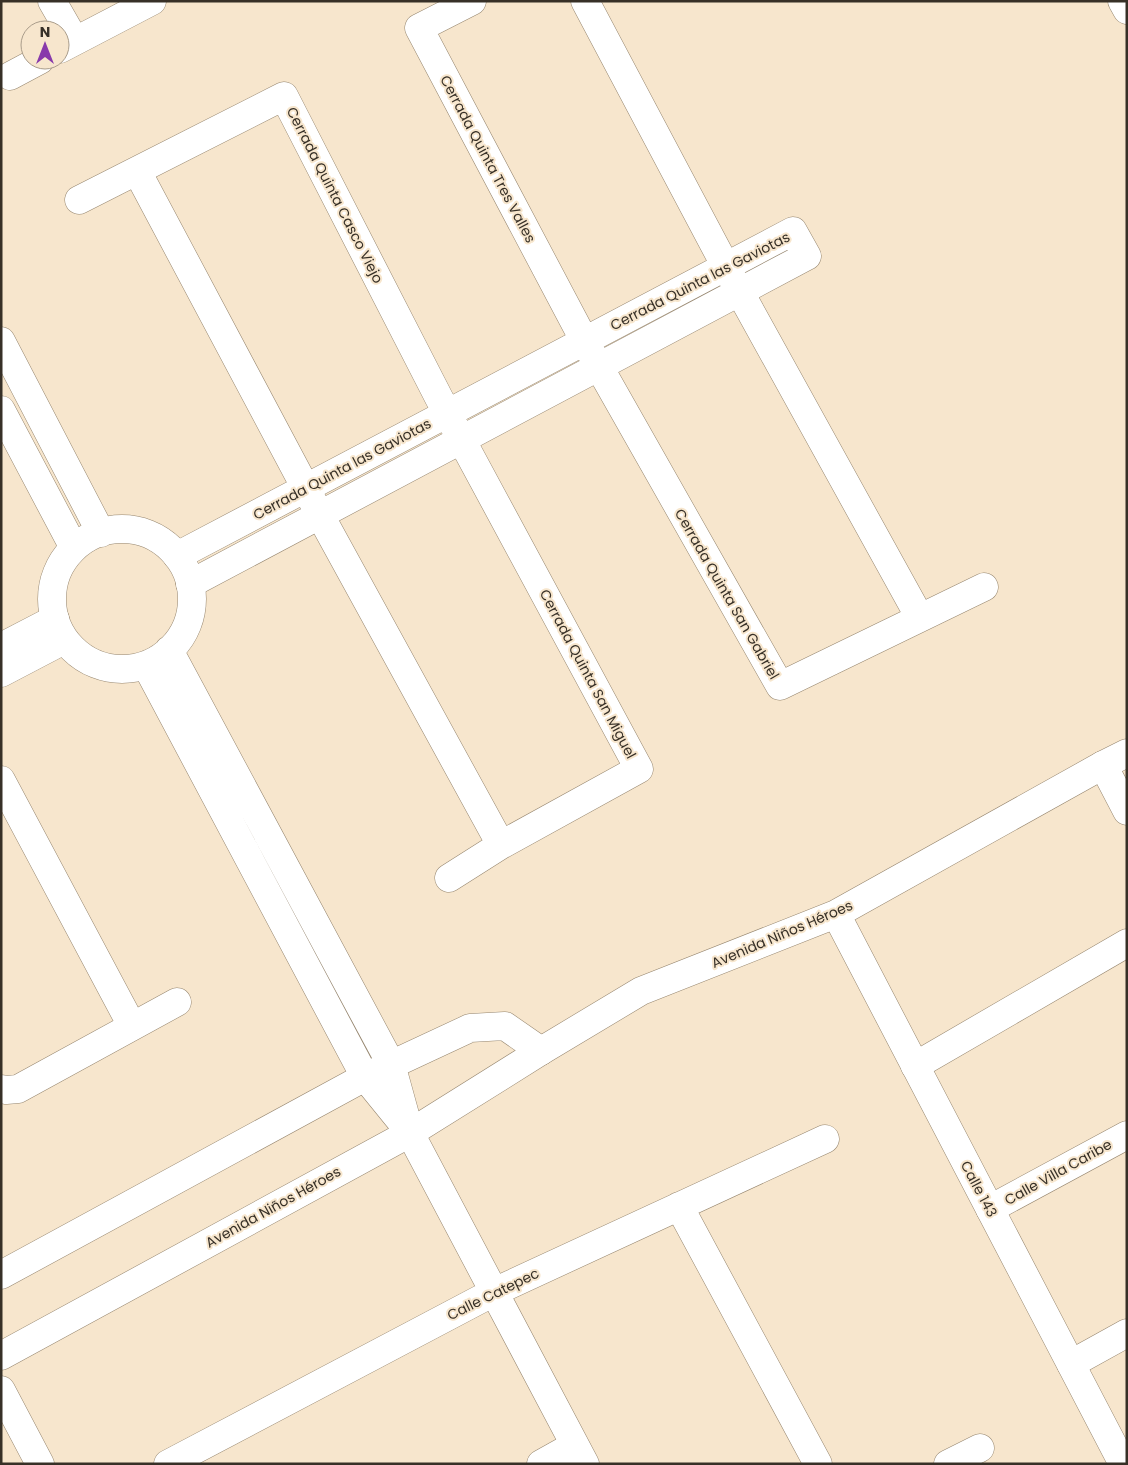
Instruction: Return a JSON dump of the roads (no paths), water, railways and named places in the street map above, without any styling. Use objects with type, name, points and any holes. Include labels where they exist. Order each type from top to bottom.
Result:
[{"type":"street","points":[[52,1],[58,20]]},
{"type":"street","points":[[70,43],[152,1]]},
{"type":"street","name":"Cerrada Quinta Tres Valles","points":[[472,1],[419,28],[584,342]]},
{"type":"street","points":[[585,1],[739,292],[920,618]]},
{"type":"street","points":[[1122,1],[1127,10]]},
{"type":"street","points":[[10,76],[21,70]]},
{"type":"street","name":"Cerrada Quinta Casco Viejo","points":[[79,200],[284,96],[462,440]]},
{"type":"street","points":[[137,171],[320,515],[501,845]]},
{"type":"street","name":"Cerrada Quinta las Gaviotas","points":[[177,556],[793,231],[807,256],[190,584]]},
{"type":"street","points":[[1,341],[101,533]]},
{"type":"street","points":[[584,342],[599,367]]},
{"type":"street","name":"Cerrada Quinta San Gabriel","points":[[599,367],[780,686],[984,587]]},
{"type":"street","points":[[1,410],[74,548]]},
{"type":"street","name":"Cerrada Quinta San Miguel","points":[[449,878],[501,845],[639,770],[462,440]]},
{"type":"street","points":[[122,529],[143,533],[162,542],[177,556],[185,569],[190,584],[192,602],[189,620],[181,636],[170,650],[146,665],[124,669],[101,666],[80,656],[60,630],[52,600],[54,581],[62,563],[74,548],[87,539],[101,533],[122,529]]},
{"type":"street","points":[[1,647],[60,630]]},
{"type":"street","points":[[1,673],[60,630]]},
{"type":"street","points":[[170,650],[391,1064],[410,1132]]},
{"type":"street","points":[[146,665],[365,1077],[410,1132],[580,1454],[540,1464]]},
{"type":"street","name":"Avenida Niños Héroes","points":[[1,1356],[410,1132],[640,991],[836,914],[1127,753]]},
{"type":"street","points":[[1103,765],[1127,811]]},
{"type":"street","points":[[1,780],[132,1026]]},
{"type":"street","name":"Calle 143","points":[[836,914],[1123,1464]]},
{"type":"street","points":[[915,1066],[1127,943]]},
{"type":"street","points":[[1,1089],[18,1089],[177,1002]]},
{"type":"street","points":[[1,1275],[365,1077],[470,1028],[505,1026],[541,1051]]},
{"type":"street","name":"Calle Villa Caribe","points":[[990,1209],[1127,1135]]},
{"type":"street","name":"Calle Catepec","points":[[176,1462],[494,1292],[825,1139]]},
{"type":"street","points":[[679,1206],[818,1464]]},
{"type":"street","points":[[1071,1364],[1127,1333]]},
{"type":"street","points":[[1,1390],[40,1464]]},
{"type":"street","points":[[948,1464],[980,1448]]}]
